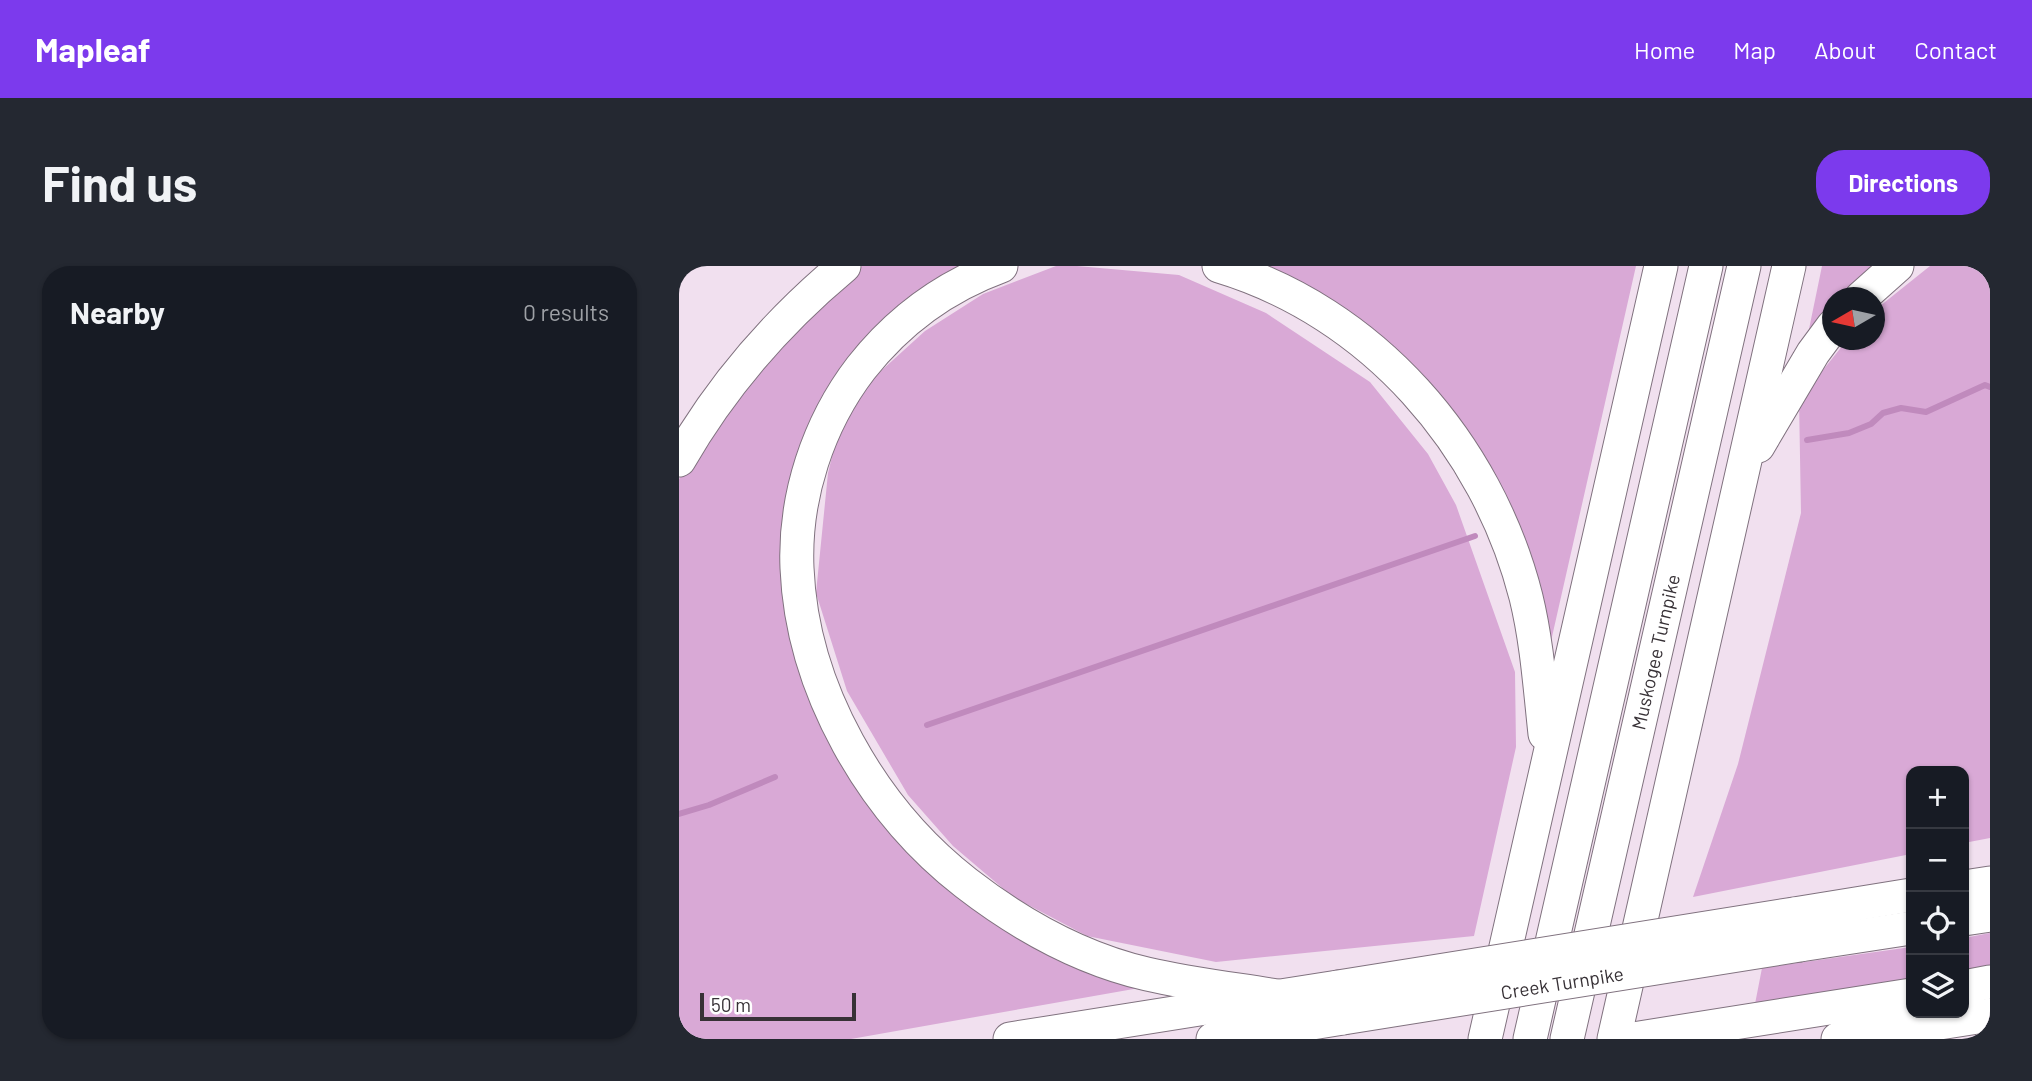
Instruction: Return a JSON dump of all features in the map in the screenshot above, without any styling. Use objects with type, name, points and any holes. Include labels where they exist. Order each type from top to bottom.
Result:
[{"type":"highway","points":[[679,460],[699,426],[741,369],[805,299],[843,266]]},
{"type":"highway","points":[[1001,266],[954,287],[905,322],[869,358],[850,383],[824,429],[807,477],[801,507],[797,567],[806,632],[826,694],[852,749],[899,817],[942,863],[1000,908],[1076,949],[1146,974],[1277,996],[1340,1002]]},
{"type":"highway","points":[[1219,266],[1282,292],[1362,342],[1413,388],[1466,456],[1495,508],[1526,598],[1536,653],[1548,761]]},
{"type":"highway","points":[[1485,1039],[1661,266]]},
{"type":"highway","name":"Muskogee Turnpike","points":[[1530,1039],[1706,266]]},
{"type":"highway","name":"Muskogee Turnpike","points":[[1567,1039],[1744,266]]},
{"type":"highway","points":[[1613,1039],[1789,266]]},
{"type":"highway","points":[[1873,287],[1897,266]]},
{"type":"highway","points":[[1740,476],[1822,340]]},
{"type":"highway","points":[[1969,886],[1990,883]]},
{"type":"highway","points":[[1797,929],[1906,896]]},
{"type":"highway","points":[[1969,918],[1990,915]]},
{"type":"highway","name":"Creek Turnpike","points":[[1213,1039],[1340,1002],[1797,929],[1906,928]]},
{"type":"highway","points":[[1969,986],[1990,982]]},
{"type":"highway","points":[[1010,1039],[1277,996]]},
{"type":"highway","points":[[1633,1039],[1906,996]]},
{"type":"highway","points":[[1848,1038],[1990,1015]]},
{"type":"shaded area","points":[[862,266],[971,266],[811,434],[794,623],[908,844],[1145,987],[851,1039],[679,1039],[679,479],[775,347]]},
{"type":"shaded area","points":[[1056,266],[1179,275],[1266,313],[1370,382],[1428,454],[1456,505],[1515,672],[1516,747],[1474,936],[1216,962],[1087,936],[1013,897],[953,846],[908,795],[847,691],[816,593],[828,473],[839,428],[871,380],[925,331],[983,294]]},
{"type":"shaded area","points":[[1249,266],[1636,266],[1549,650],[1463,430]]},
{"type":"shaded area","points":[[1822,266],[1883,266],[1859,287],[1822,287],[1822,321],[1808,334]]},
{"type":"shaded area","points":[[1930,266],[1990,266],[1990,838],[1969,842],[1969,766],[1906,766],[1906,855],[1693,897],[1738,764],[1801,513],[1799,400],[1839,350],[1885,350],[1885,302]]},
{"type":"shaded area","points":[[1990,933],[1990,967],[1969,970],[1969,937]]},
{"type":"shaded area","points":[[1906,948],[1906,981],[1755,1004],[1762,968]]},
{"type":"waterway","points":[[1807,440],[1849,433],[1871,424],[1883,413],[1901,408],[1926,412],[1985,385],[1990,387]]},
{"type":"waterway","points":[[927,725],[1475,536]]},
{"type":"waterway","points":[[679,814],[709,805],[775,777]]}]
